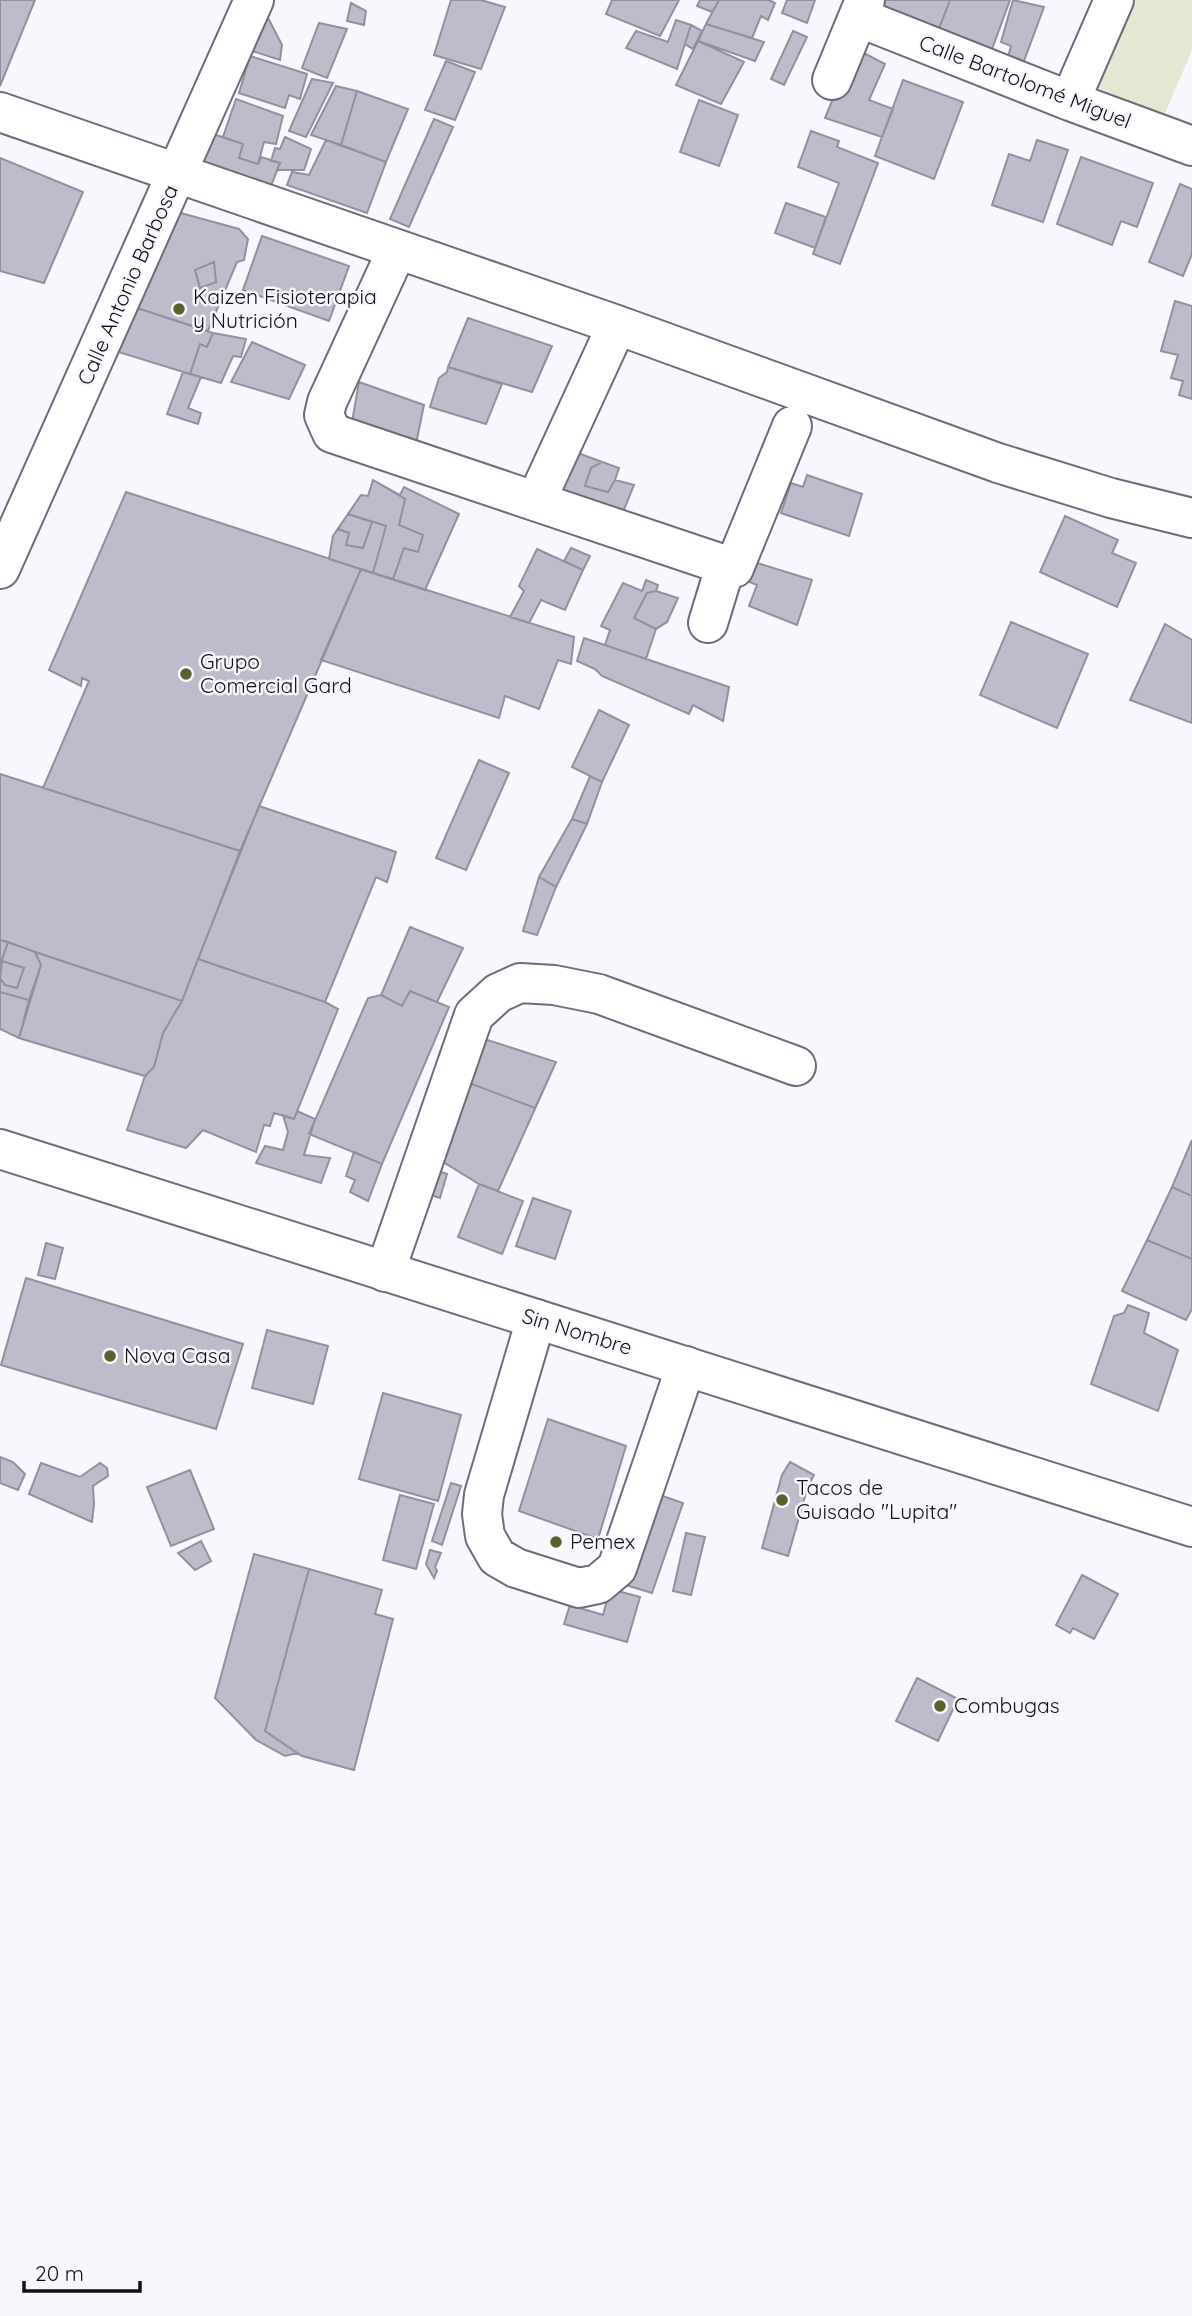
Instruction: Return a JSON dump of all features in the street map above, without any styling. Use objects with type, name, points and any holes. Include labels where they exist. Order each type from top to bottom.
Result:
[{"type":"street","name":"Calle Antonio Barbosa","points":[[0,569],[254,0]]},
{"type":"street","points":[[1070,101],[1114,0]]},
{"type":"street","points":[[832,80],[862,8]]},
{"type":"street","name":"Calle Bartolomé Miguel","points":[[862,8],[1070,101],[1192,146]]},
{"type":"street","points":[[0,112],[617,325],[998,463],[1111,498],[1192,518]]},
{"type":"street","points":[[397,250],[327,402],[324,415],[332,433],[734,568],[792,426]]},
{"type":"street","points":[[536,500],[617,325]]},
{"type":"street","points":[[708,623],[726,564]]},
{"type":"street","points":[[385,1272],[474,1015],[498,993],[520,984],[554,985],[599,994],[796,1066]]},
{"type":"street","name":"Sin Nombre","points":[[0,1149],[536,1320],[1174,1511],[1192,1527]]},
{"type":"street","points":[[536,1320],[491,1471],[482,1514],[485,1536],[497,1557],[516,1568],[563,1584],[579,1588],[598,1584],[617,1568],[686,1366]]},
{"type":"green space","points":[[1122,0],[1192,0],[1192,50],[1164,116],[1087,83]]},
{"type":"building","points":[[0,0],[35,0],[0,86]]},
{"type":"building","points":[[451,0],[481,0],[505,7],[481,69],[434,55]]},
{"type":"building","points":[[612,0],[679,0],[660,36],[606,14]]},
{"type":"building","points":[[700,0],[719,0],[712,12],[697,6]]},
{"type":"building","points":[[719,0],[769,0],[775,3],[768,20],[761,16],[752,38],[706,24]]},
{"type":"building","points":[[787,0],[815,0],[807,23],[782,13]]},
{"type":"building","points":[[874,0],[950,0],[935,39],[916,35]]},
{"type":"building","points":[[950,0],[1010,0],[988,60],[935,39]]},
{"type":"building","points":[[1013,0],[1044,7],[1021,69],[1007,61],[1011,46],[1001,42]]},
{"type":"building","points":[[351,3],[366,11],[364,25],[347,21]]},
{"type":"building","points":[[265,12],[282,45],[280,60],[243,48]]},
{"type":"building","points":[[676,20],[691,25],[677,69],[626,48],[636,31],[668,42]]},
{"type":"building","points":[[319,23],[347,29],[327,78],[302,68]]},
{"type":"building","points":[[706,24],[764,42],[755,61],[698,41]]},
{"type":"building","points":[[691,25],[702,31],[693,49],[685,44]]},
{"type":"building","points":[[793,31],[807,37],[784,85],[771,79]]},
{"type":"building","points":[[698,41],[744,62],[721,104],[676,85]]},
{"type":"building","points":[[854,48],[885,64],[869,100],[893,109],[882,137],[825,118]]},
{"type":"building","points":[[250,56],[307,74],[300,99],[289,95],[285,108],[239,93]]},
{"type":"building","points":[[446,61],[475,72],[455,120],[425,110]]},
{"type":"building","points":[[312,79],[333,83],[306,137],[289,131]]},
{"type":"building","points":[[903,80],[963,102],[934,179],[875,156]]},
{"type":"building","points":[[336,86],[357,91],[341,145],[311,135]]},
{"type":"building","points":[[357,91],[408,109],[386,162],[341,145]]},
{"type":"building","points":[[236,99],[283,116],[276,144],[264,142],[258,164],[239,158],[243,144],[223,137]]},
{"type":"building","points":[[699,100],[738,115],[719,166],[680,152]]},
{"type":"building","points":[[434,119],[453,127],[409,227],[390,219]]},
{"type":"building","points":[[204,131],[243,144],[239,158],[258,164],[261,157],[280,163],[271,186],[195,159]]},
{"type":"building","points":[[811,131],[839,141],[837,147],[878,163],[840,264],[813,254],[839,183],[798,167]]},
{"type":"building","points":[[285,137],[311,149],[304,170],[277,170],[280,163],[271,161],[275,148],[280,149]]},
{"type":"building","points":[[326,140],[386,162],[367,213],[287,185],[292,172],[309,175]]},
{"type":"building","points":[[1037,140],[1068,150],[1043,222],[992,205],[1009,154],[1030,161]]},
{"type":"building","points":[[1081,157],[1153,183],[1137,227],[1121,221],[1112,245],[1057,224]]},
{"type":"building","points":[[0,158],[83,192],[44,283],[0,271]]},
{"type":"building","points":[[1180,184],[1192,189],[1192,254],[1183,276],[1149,262]]},
{"type":"building","points":[[786,203],[826,217],[815,248],[775,233]]},
{"type":"building","points":[[177,212],[239,229],[248,239],[244,260],[237,262],[208,331],[137,308]]},
{"type":"building","points":[[262,236],[349,266],[329,321],[243,290]]},
{"type":"building","points":[[214,262],[216,282],[200,288],[195,270]]},
{"type":"building","points":[[1175,301],[1192,306],[1192,399],[1179,395],[1183,381],[1171,378],[1178,355],[1161,351]]},
{"type":"building","points":[[137,308],[213,333],[207,347],[200,344],[190,374],[115,351]]},
{"type":"building","points":[[468,318],[552,346],[532,392],[448,367]]},
{"type":"building","points":[[213,333],[246,339],[241,357],[233,356],[221,383],[190,374],[200,344],[207,347]]},
{"type":"building","points":[[252,342],[305,365],[289,399],[231,382]]},
{"type":"building","points":[[448,367],[502,384],[486,424],[430,407],[439,378],[447,372]]},
{"type":"building","points":[[183,372],[201,377],[188,408],[201,413],[198,424],[167,414]]},
{"type":"building","points":[[359,382],[424,405],[416,444],[352,422]]},
{"type":"building","points":[[567,449],[619,468],[615,480],[634,485],[621,517],[545,491]]},
{"type":"building","points":[[567,449],[602,462],[591,468],[585,486],[608,492],[615,480],[634,485],[621,517],[545,491]]},
{"type":"building","points":[[807,475],[862,494],[849,536],[781,513],[791,483],[803,487]]},
{"type":"building","points":[[373,480],[400,495],[404,487],[459,514],[425,590],[329,559],[333,536],[361,495],[368,496]]},
{"type":"building","points":[[373,480],[405,499],[399,525],[423,535],[418,552],[404,548],[393,579],[373,573],[386,526],[348,514],[361,495],[368,496]]},
{"type":"building","name":"Grupo Comercial Gard","points":[[126,492],[361,569],[240,851],[43,788],[89,681],[82,678],[81,686],[49,670]]},
{"type":"building","points":[[348,514],[372,522],[363,548],[346,545],[349,533],[338,529]]},
{"type":"building","points":[[1065,516],[1118,540],[1112,553],[1136,563],[1117,607],[1040,572]]},
{"type":"building","points":[[571,548],[590,556],[583,570],[564,561]]},
{"type":"building","points":[[537,549],[583,570],[565,610],[541,600],[529,623],[510,617],[524,591],[519,586]]},
{"type":"building","points":[[754,562],[812,580],[797,625],[749,606],[757,585],[747,581]]},
{"type":"building","points":[[361,569],[574,637],[571,664],[558,660],[539,709],[505,696],[499,718],[321,660]]},
{"type":"building","points":[[646,580],[658,585],[656,591],[678,598],[667,622],[656,629],[646,659],[605,645],[610,630],[601,626],[623,583],[642,591]]},
{"type":"building","points":[[656,591],[678,598],[667,622],[656,629],[634,618],[647,593]]},
{"type":"building","points":[[1011,622],[1088,654],[1057,728],[980,695]]},
{"type":"building","points":[[1165,624],[1192,640],[1192,723],[1130,700]]},
{"type":"building","points":[[584,638],[729,687],[723,721],[693,705],[689,714],[602,676],[595,669],[577,661]]},
{"type":"building","points":[[599,710],[629,725],[602,782],[572,767]]},
{"type":"building","points":[[479,760],[509,773],[466,870],[436,858]]},
{"type":"building","points":[[0,774],[240,851],[182,1001],[0,940]]},
{"type":"building","points":[[590,776],[602,782],[587,824],[572,819]]},
{"type":"building","points":[[259,806],[396,852],[387,882],[376,877],[325,1002],[198,959]]},
{"type":"building","points":[[572,819],[587,824],[556,887],[539,877]]},
{"type":"building","points":[[539,877],[556,887],[537,935],[523,931]]},
{"type":"building","points":[[410,927],[463,948],[437,1002],[410,991],[402,1006],[381,995]]},
{"type":"building","points":[[0,940],[8,942],[0,966]]},
{"type":"building","points":[[8,942],[35,952],[41,965],[29,1000],[0,992],[0,966]]},
{"type":"building","points":[[35,952],[182,1001],[163,1033],[154,1067],[145,1076],[19,1038],[41,965]]},
{"type":"building","points":[[198,959],[325,1002],[338,1009],[294,1119],[274,1113],[270,1126],[264,1125],[256,1152],[203,1130],[186,1148],[127,1130],[145,1076],[154,1067],[163,1033],[182,1001]]},
{"type":"building","points":[[2,961],[24,968],[17,988],[5,985],[0,978]]},
{"type":"building","points":[[410,991],[449,1007],[382,1164],[309,1134],[368,998],[381,995],[402,1006]]},
{"type":"building","points":[[0,992],[29,1000],[19,1038],[0,1029]]},
{"type":"building","points":[[475,1036],[556,1062],[498,1191],[479,1184],[432,1155]]},
{"type":"building","points":[[475,1036],[556,1062],[535,1108],[459,1079]]},
{"type":"building","points":[[297,1111],[315,1119],[304,1155],[330,1158],[321,1183],[256,1163],[265,1146],[283,1150],[288,1132],[283,1115],[294,1119]]},
{"type":"building","points":[[1192,1140],[1192,1196],[1172,1187]]},
{"type":"building","points":[[354,1152],[382,1164],[368,1201],[350,1192],[355,1180],[346,1176]]},
{"type":"building","points":[[428,1168],[447,1174],[440,1198],[421,1192]]},
{"type":"building","points":[[479,1184],[523,1201],[502,1254],[458,1237]]},
{"type":"building","points":[[1172,1187],[1192,1196],[1192,1259],[1147,1240]]},
{"type":"building","points":[[533,1198],[571,1211],[555,1259],[516,1246]]},
{"type":"building","points":[[1147,1240],[1192,1259],[1192,1309],[1186,1320],[1122,1291]]},
{"type":"building","points":[[46,1243],[63,1248],[55,1279],[38,1275]]},
{"type":"building","points":[[26,1278],[243,1344],[216,1429],[1,1365]]},
{"type":"building","points":[[1128,1305],[1149,1313],[1144,1333],[1178,1350],[1158,1411],[1091,1384],[1114,1316],[1124,1313]]},
{"type":"building","points":[[267,1330],[328,1346],[313,1404],[252,1388]]},
{"type":"building","points":[[383,1393],[461,1415],[438,1501],[359,1479]]},
{"type":"building","points":[[548,1419],[626,1446],[598,1539],[519,1511]]},
{"type":"building","points":[[0,1457],[13,1462],[25,1474],[18,1490],[0,1483]]},
{"type":"building","points":[[790,1462],[814,1475],[808,1486],[788,1556],[762,1548],[782,1475]]},
{"type":"building","points":[[41,1463],[80,1477],[100,1463],[107,1468],[108,1476],[93,1486],[92,1522],[29,1494]]},
{"type":"building","points":[[190,1470],[214,1529],[171,1546],[147,1487]]},
{"type":"building","points":[[451,1483],[461,1486],[442,1545],[432,1541]]},
{"type":"building","points":[[657,1494],[683,1503],[652,1593],[626,1585]]},
{"type":"building","points":[[400,1495],[434,1504],[416,1569],[383,1560]]},
{"type":"building","points":[[686,1533],[705,1537],[691,1595],[673,1591]]},
{"type":"building","points":[[201,1541],[211,1561],[195,1570],[178,1553]]},
{"type":"building","points":[[430,1550],[441,1553],[434,1578],[426,1564]]},
{"type":"building","points":[[254,1554],[309,1569],[265,1731],[297,1753],[285,1756],[256,1740],[215,1698]]},
{"type":"building","points":[[309,1569],[382,1590],[375,1614],[393,1619],[354,1770],[302,1756],[265,1731]]},
{"type":"building","points":[[1082,1575],[1118,1594],[1094,1639],[1073,1628],[1070,1633],[1056,1625]]},
{"type":"building","points":[[610,1589],[640,1597],[627,1642],[564,1624],[570,1605],[603,1615]]},
{"type":"building","points":[[917,1678],[958,1699],[938,1741],[896,1721]]},
{"type":"place","name":"Kaizen Fisioterapia y Nutrición","points":[[179,309]]},
{"type":"place","name":"Grupo Comercial Gard","points":[[186,674]]},
{"type":"place","name":"Nova Casa","points":[[110,1356]]},
{"type":"place","name":"Tacos de Guisado \"Lupita\"","points":[[782,1500]]},
{"type":"place","name":"Pemex","points":[[556,1542]]},
{"type":"place","name":"Combugas","points":[[940,1706]]}]
